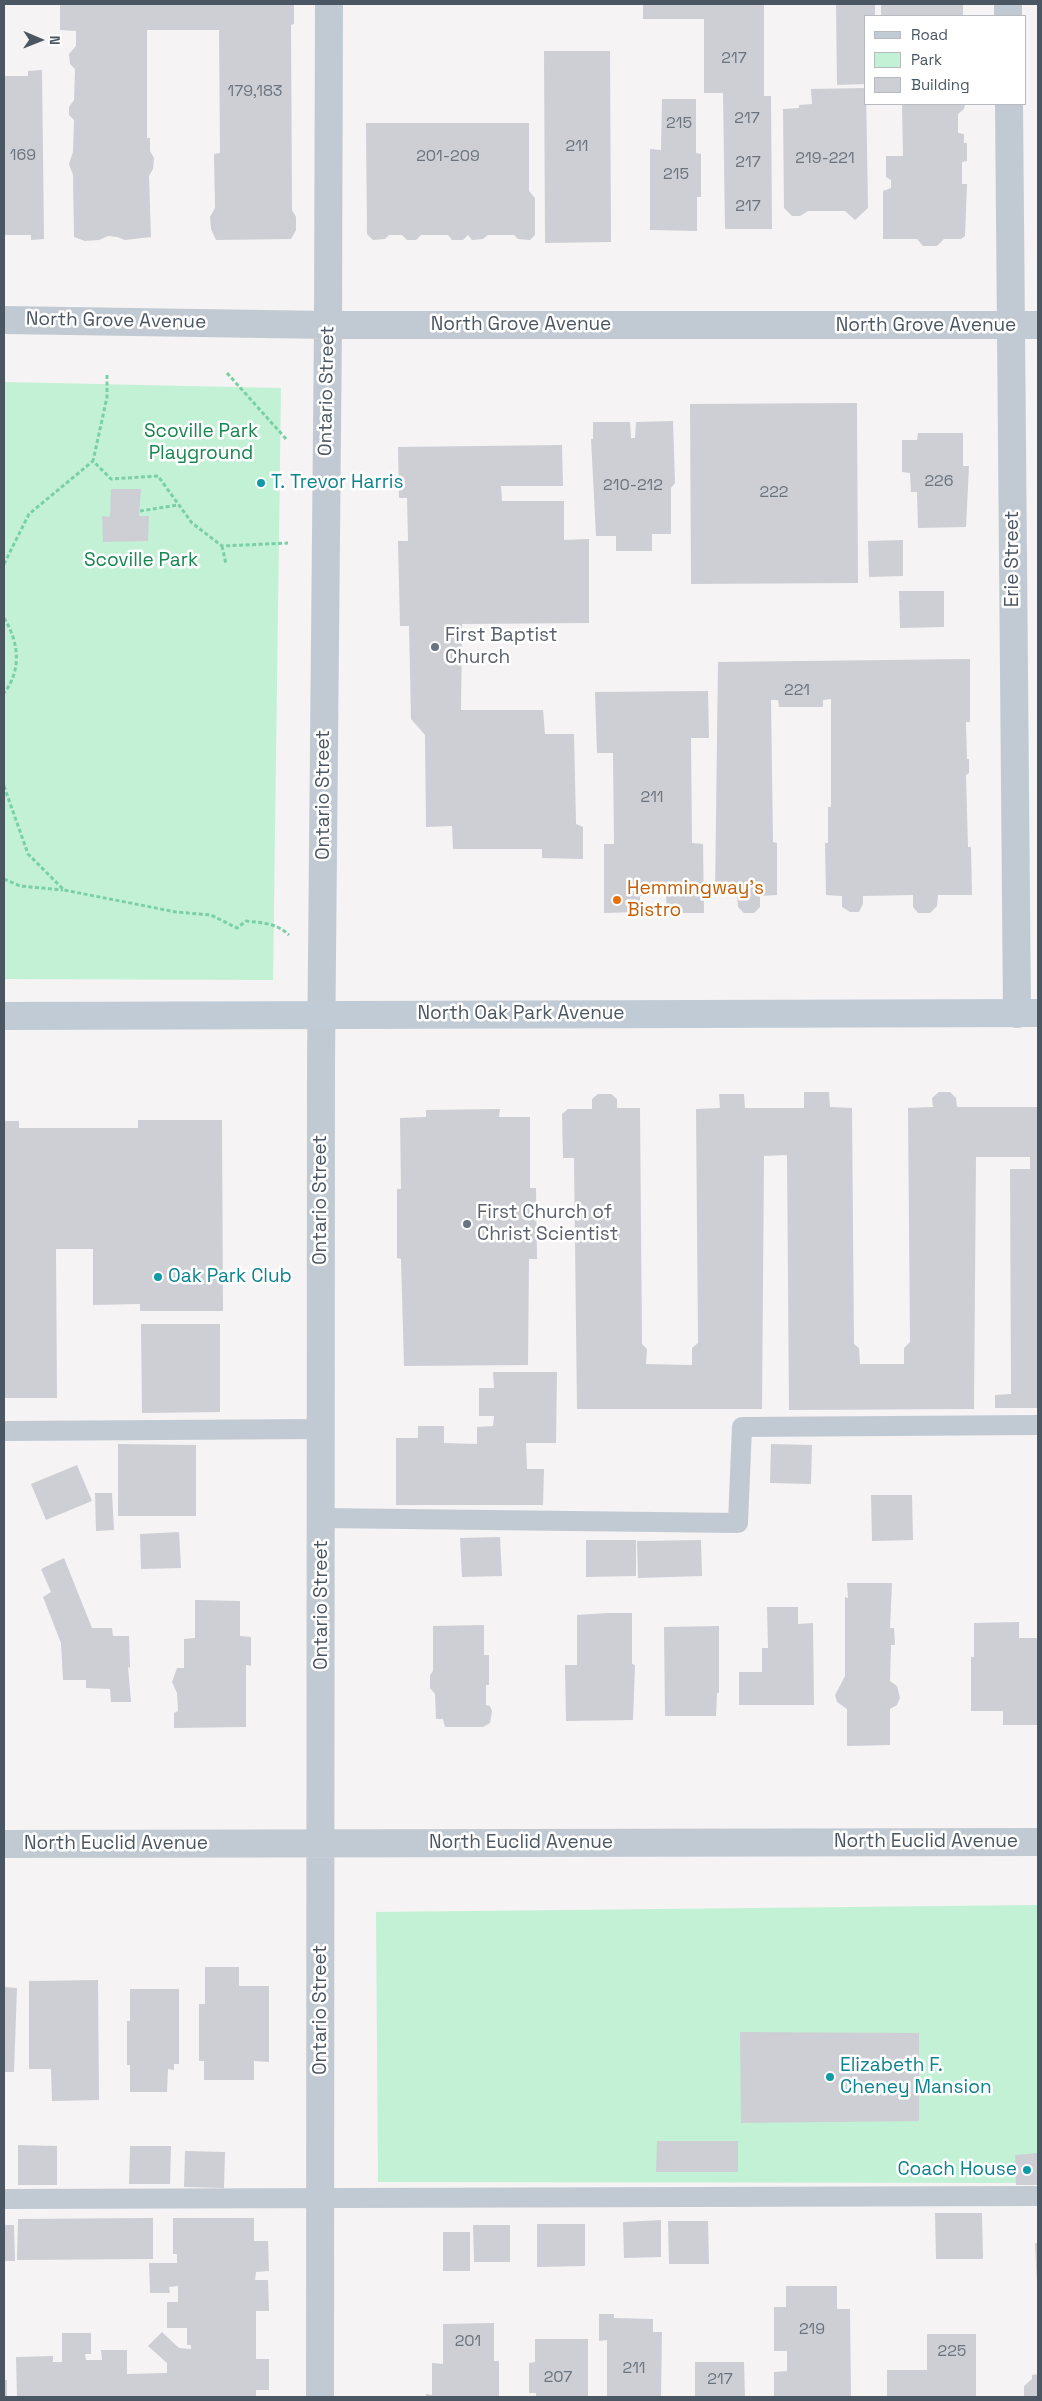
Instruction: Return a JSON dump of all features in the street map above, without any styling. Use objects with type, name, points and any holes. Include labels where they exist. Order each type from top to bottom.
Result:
[{"type":"street","name":"Ontario Street","points":[[320,2397],[322,1843],[321,1015],[328,325],[329,4]]},
{"type":"street","name":"Erie Street","points":[[1009,105],[1011,326],[1028,1014]]},
{"type":"street","name":"North Grove Avenue","points":[[4,320],[328,325],[1038,326]]},
{"type":"street","name":"North Oak Park Avenue","points":[[4,1016],[1028,1014]]},
{"type":"street","name":"North Euclid Avenue","points":[[4,1844],[1038,1842]]},
{"type":"lane","points":[[322,1518],[738,1523],[742,1427],[1038,1425]]},
{"type":"lane","points":[[4,1431],[321,1429]]},
{"type":"lane","points":[[4,2199],[1038,2196]]},
{"type":"path","points":[[227,372],[287,440]]},
{"type":"path","points":[[4,564],[29,514],[93,461],[107,397],[108,376]]},
{"type":"path","points":[[93,461],[111,479],[158,476],[192,524],[222,546],[288,543]]},
{"type":"path","points":[[140,511],[178,505]]},
{"type":"path","points":[[222,546],[226,564]]},
{"type":"path","points":[[4,618],[11,629],[16,644],[17,661],[13,677],[4,693]]},
{"type":"path","points":[[4,786],[28,854],[64,890]]},
{"type":"path","points":[[4,879],[20,886],[64,890],[176,912],[211,915],[237,928],[246,921],[270,924],[278,926],[292,937]]},
{"type":"green space","name":"Scoville Park","points":[[4,382],[281,388],[273,980],[4,979]]},
{"type":"green space","points":[[1038,1905],[1038,2183],[378,2182],[376,1912]]},
{"type":"building","points":[[60,4],[294,4],[294,24],[291,25],[292,210],[296,217],[296,230],[291,239],[216,240],[211,229],[210,217],[215,208],[214,154],[220,153],[219,30],[147,30],[147,138],[150,138],[150,151],[154,158],[153,169],[149,176],[151,237],[125,240],[108,236],[99,240],[85,241],[74,237],[73,175],[69,164],[73,152],[74,120],[69,115],[69,107],[74,100],[75,69],[70,64],[69,54],[76,46],[76,31],[60,30]]},
{"type":"building","points":[[643,4],[764,4],[764,96],[771,96],[772,229],[725,229],[723,93],[704,93],[704,19],[643,19]]},
{"type":"building","points":[[836,4],[875,4],[875,15],[864,15],[864,84],[837,85]]},
{"type":"building","points":[[881,4],[963,4],[963,15],[881,15]]},
{"type":"building","points":[[544,51],[610,51],[611,242],[545,243]]},
{"type":"building","points":[[42,70],[44,239],[31,240],[31,235],[4,235],[4,76],[28,76],[28,71]]},
{"type":"building","points":[[864,88],[864,105],[866,105],[868,208],[855,220],[845,211],[808,211],[800,216],[792,216],[784,208],[783,109],[799,108],[799,105],[812,104],[811,89]]},
{"type":"building","points":[[662,99],[696,99],[696,153],[701,154],[701,197],[697,197],[697,231],[650,230],[650,149],[661,150]]},
{"type":"building","points":[[902,105],[965,105],[964,109],[958,114],[958,133],[964,134],[964,143],[967,143],[967,161],[962,162],[962,184],[967,184],[965,236],[961,239],[944,239],[937,246],[923,246],[917,239],[883,239],[883,191],[891,188],[891,180],[886,177],[886,156],[903,156]]},
{"type":"building","points":[[366,123],[529,123],[529,191],[535,198],[535,235],[530,240],[518,239],[514,235],[488,235],[483,239],[472,240],[468,235],[463,240],[452,240],[448,235],[421,235],[416,240],[407,240],[402,235],[389,235],[385,239],[373,240],[367,234]]},
{"type":"building","points":[[857,403],[858,583],[691,584],[690,404]]},
{"type":"building","points":[[673,421],[675,483],[671,488],[671,534],[652,534],[652,551],[616,551],[616,536],[596,536],[591,439],[593,439],[593,422],[630,422],[631,438],[635,438],[636,422]]},
{"type":"building","points":[[918,433],[963,433],[963,466],[969,466],[966,527],[918,528],[917,492],[911,492],[910,473],[902,472],[902,440],[917,440]]},
{"type":"building","name":"First Baptist Church","points":[[562,445],[563,486],[501,486],[502,501],[564,501],[564,540],[589,539],[589,623],[462,624],[461,710],[543,710],[545,734],[574,734],[576,824],[583,827],[583,859],[542,858],[542,849],[453,849],[452,826],[426,827],[425,735],[411,719],[409,626],[400,626],[398,541],[408,541],[407,498],[399,498],[398,447]]},
{"type":"building","points":[[111,489],[141,489],[139,516],[149,516],[148,541],[103,542],[102,516],[110,517]]},
{"type":"building","points":[[903,540],[903,576],[869,577],[868,541]]},
{"type":"building","points":[[899,591],[944,591],[944,627],[900,628]]},
{"type":"building","points":[[970,659],[970,722],[966,722],[969,773],[966,775],[968,847],[971,847],[972,895],[938,895],[937,906],[930,913],[918,913],[913,907],[913,895],[863,896],[863,904],[859,912],[850,912],[842,907],[842,896],[826,895],[825,843],[828,843],[828,807],[831,807],[831,699],[823,700],[823,707],[779,707],[778,700],[771,700],[773,842],[777,843],[777,895],[760,896],[760,907],[754,913],[744,913],[738,907],[737,895],[715,895],[718,662]]},
{"type":"building","points":[[708,691],[709,738],[691,738],[692,843],[703,844],[704,913],[667,913],[666,895],[640,896],[640,912],[604,913],[604,844],[614,844],[613,753],[597,753],[595,692]]},
{"type":"building","points":[[804,1092],[829,1092],[830,1107],[852,1108],[854,1344],[859,1348],[860,1364],[904,1364],[904,1348],[910,1342],[908,1108],[933,1107],[932,1098],[939,1092],[950,1092],[956,1098],[957,1107],[1038,1107],[1038,1408],[995,1408],[995,1395],[1011,1394],[1010,1169],[1030,1169],[1030,1157],[976,1157],[974,1409],[789,1410],[787,1155],[764,1156],[762,1409],[577,1409],[574,1158],[563,1158],[562,1114],[568,1109],[592,1109],[592,1099],[598,1094],[611,1094],[617,1099],[617,1108],[640,1108],[642,1344],[647,1349],[646,1364],[692,1365],[692,1348],[698,1343],[696,1109],[720,1108],[719,1094],[744,1094],[745,1108],[804,1108]]},
{"type":"building","name":"First Church of Christ Scientist","points":[[500,1109],[499,1117],[530,1117],[530,1188],[536,1188],[537,1259],[529,1259],[528,1365],[404,1366],[401,1259],[397,1258],[397,1189],[401,1189],[400,1118],[426,1117],[426,1110]]},
{"type":"building","name":"Oak Park Club","points":[[138,1120],[222,1120],[223,1311],[140,1311],[140,1304],[93,1305],[93,1249],[56,1249],[57,1398],[4,1398],[4,1121],[19,1121],[19,1128],[138,1128]]},
{"type":"building","points":[[141,1324],[220,1324],[220,1412],[142,1413]]},
{"type":"building","points":[[493,1372],[557,1372],[556,1443],[526,1443],[527,1469],[544,1469],[543,1505],[396,1505],[396,1438],[418,1438],[418,1426],[444,1426],[444,1443],[477,1444],[477,1427],[493,1426],[494,1416],[479,1416],[479,1388],[494,1388]]},
{"type":"building","points":[[118,1444],[196,1445],[196,1516],[118,1516]]},
{"type":"building","points":[[771,1444],[812,1445],[811,1484],[770,1483]]},
{"type":"building","points":[[77,1465],[92,1501],[46,1520],[31,1484]]},
{"type":"building","points":[[95,1493],[112,1493],[114,1530],[96,1531]]},
{"type":"building","points":[[871,1495],[912,1495],[913,1540],[872,1541]]},
{"type":"building","points":[[179,1532],[181,1568],[141,1569],[140,1534]]},
{"type":"building","points":[[500,1537],[502,1576],[462,1577],[460,1538]]},
{"type":"building","points":[[586,1540],[636,1540],[636,1576],[586,1577]]},
{"type":"building","points":[[701,1540],[702,1576],[638,1578],[637,1541]]},
{"type":"building","points":[[64,1558],[92,1628],[112,1628],[113,1636],[129,1636],[130,1668],[128,1667],[131,1702],[111,1702],[110,1689],[86,1688],[86,1680],[63,1680],[61,1643],[43,1597],[51,1592],[41,1569]]},
{"type":"building","points":[[847,1583],[892,1583],[890,1628],[894,1628],[895,1645],[891,1645],[890,1681],[897,1686],[900,1698],[897,1705],[890,1709],[890,1745],[847,1746],[847,1709],[837,1702],[835,1695],[845,1676],[845,1597],[848,1598]]},
{"type":"building","points":[[195,1600],[240,1601],[240,1636],[251,1637],[251,1666],[246,1665],[246,1727],[174,1728],[174,1713],[178,1711],[177,1693],[172,1682],[177,1668],[184,1668],[184,1639],[195,1638]]},
{"type":"building","points":[[767,1607],[798,1607],[798,1624],[813,1623],[814,1705],[739,1705],[739,1672],[762,1672],[762,1648],[768,1648]]},
{"type":"building","points":[[632,1613],[632,1664],[635,1665],[633,1720],[566,1721],[565,1665],[577,1665],[577,1615]]},
{"type":"building","points":[[1019,1622],[1019,1638],[1038,1638],[1038,1725],[1003,1725],[1003,1711],[971,1711],[971,1657],[974,1657],[974,1623]]},
{"type":"building","points":[[484,1625],[484,1655],[489,1655],[489,1685],[486,1685],[486,1705],[490,1706],[492,1711],[490,1723],[483,1727],[445,1727],[443,1719],[436,1719],[435,1694],[430,1688],[430,1675],[433,1671],[433,1626]]},
{"type":"building","points":[[719,1626],[719,1693],[717,1693],[716,1716],[665,1716],[664,1627]]},
{"type":"building","points":[[205,1967],[239,1967],[239,1986],[269,1986],[269,2062],[254,2061],[254,2080],[204,2080],[204,2061],[199,2061],[199,2004],[205,2004]]},
{"type":"building","points":[[98,1980],[99,2100],[52,2101],[51,2069],[29,2069],[29,1981]]},
{"type":"building","points":[[4,1987],[17,1988],[14,2072],[4,2072]]},
{"type":"building","points":[[130,1989],[179,1989],[179,2064],[174,2064],[174,2070],[168,2069],[167,2092],[130,2092],[130,2065],[127,2065],[127,2021],[130,2021]]},
{"type":"building","name":"Elizabeth F. Cheney Mansion","points":[[740,2032],[919,2033],[919,2121],[741,2123]]},
{"type":"building","points":[[657,2141],[738,2141],[738,2172],[656,2172]]},
{"type":"building","points":[[18,2145],[57,2146],[57,2185],[18,2185]]},
{"type":"building","points":[[130,2146],[171,2146],[170,2184],[129,2184]]},
{"type":"building","points":[[185,2151],[225,2152],[224,2188],[184,2187]]},
{"type":"building","name":"Coach House","points":[[1038,2153],[1038,2185],[1016,2185],[1015,2155]]},
{"type":"building","points":[[935,2213],[982,2213],[983,2259],[936,2259]]},
{"type":"building","points":[[153,2218],[153,2259],[17,2260],[18,2219]]},
{"type":"building","points":[[173,2218],[254,2218],[254,2241],[268,2241],[269,2271],[256,2272],[255,2280],[268,2280],[269,2311],[256,2311],[256,2359],[269,2359],[269,2390],[256,2390],[256,2397],[17,2397],[16,2357],[53,2356],[53,2362],[62,2362],[62,2333],[91,2333],[91,2354],[85,2354],[86,2360],[102,2360],[101,2350],[127,2350],[127,2374],[167,2373],[167,2363],[148,2346],[162,2332],[179,2348],[191,2349],[191,2345],[187,2345],[187,2328],[167,2328],[167,2302],[178,2302],[178,2286],[169,2287],[170,2293],[150,2293],[149,2263],[177,2263],[177,2254],[173,2254]]},
{"type":"building","points":[[661,2220],[661,2257],[624,2258],[623,2222]]},
{"type":"building","points":[[668,2221],[708,2221],[709,2264],[669,2264]]},
{"type":"building","points":[[537,2224],[585,2224],[585,2266],[537,2267]]},
{"type":"building","points":[[4,2225],[14,2225],[15,2261],[4,2261]]},
{"type":"building","points":[[473,2225],[510,2225],[510,2262],[474,2262]]},
{"type":"building","points":[[443,2232],[470,2232],[470,2271],[443,2271]]},
{"type":"building","points":[[1035,2243],[1038,2243],[1038,2283],[1037,2283]]},
{"type":"building","points":[[786,2286],[837,2286],[837,2309],[850,2309],[851,2397],[774,2397],[774,2372],[787,2371],[787,2351],[774,2351],[774,2307],[786,2307]]},
{"type":"building","points":[[599,2314],[614,2314],[614,2318],[653,2319],[653,2332],[662,2332],[661,2397],[607,2397],[607,2340],[599,2341]]},
{"type":"building","points":[[494,2323],[494,2361],[499,2361],[499,2397],[426,2397],[426,2394],[432,2395],[432,2363],[443,2364],[443,2324]]},
{"type":"building","points":[[927,2334],[976,2334],[976,2397],[887,2397],[887,2370],[927,2370]]},
{"type":"building","points":[[535,2339],[588,2339],[588,2397],[536,2397],[536,2393],[529,2393],[529,2363],[535,2362]]},
{"type":"building","points":[[695,2362],[744,2362],[745,2397],[695,2397]]},
{"type":"building","points":[[1038,2374],[1038,2397],[1024,2397],[1024,2386],[1032,2379],[1032,2375]]},
{"type":"building","points":[[4,2380],[7,2380],[7,2397],[4,2397]]},
{"type":"place","name":"T. Trevor Harris","points":[[261,483]]},
{"type":"place","name":"First Baptist Church","points":[[435,647]]},
{"type":"place","name":"Hemmingway's Bistro","points":[[617,900]]},
{"type":"place","name":"First Church of Christ Scientist","points":[[467,1224]]},
{"type":"place","name":"Oak Park Club","points":[[158,1277]]},
{"type":"place","name":"Elizabeth F. Cheney Mansion","points":[[830,2077]]},
{"type":"place","name":"Coach House","points":[[1027,2170]]},
{"type":"park label","name":"Scoville Park Playground","points":[[201,443]]}]
